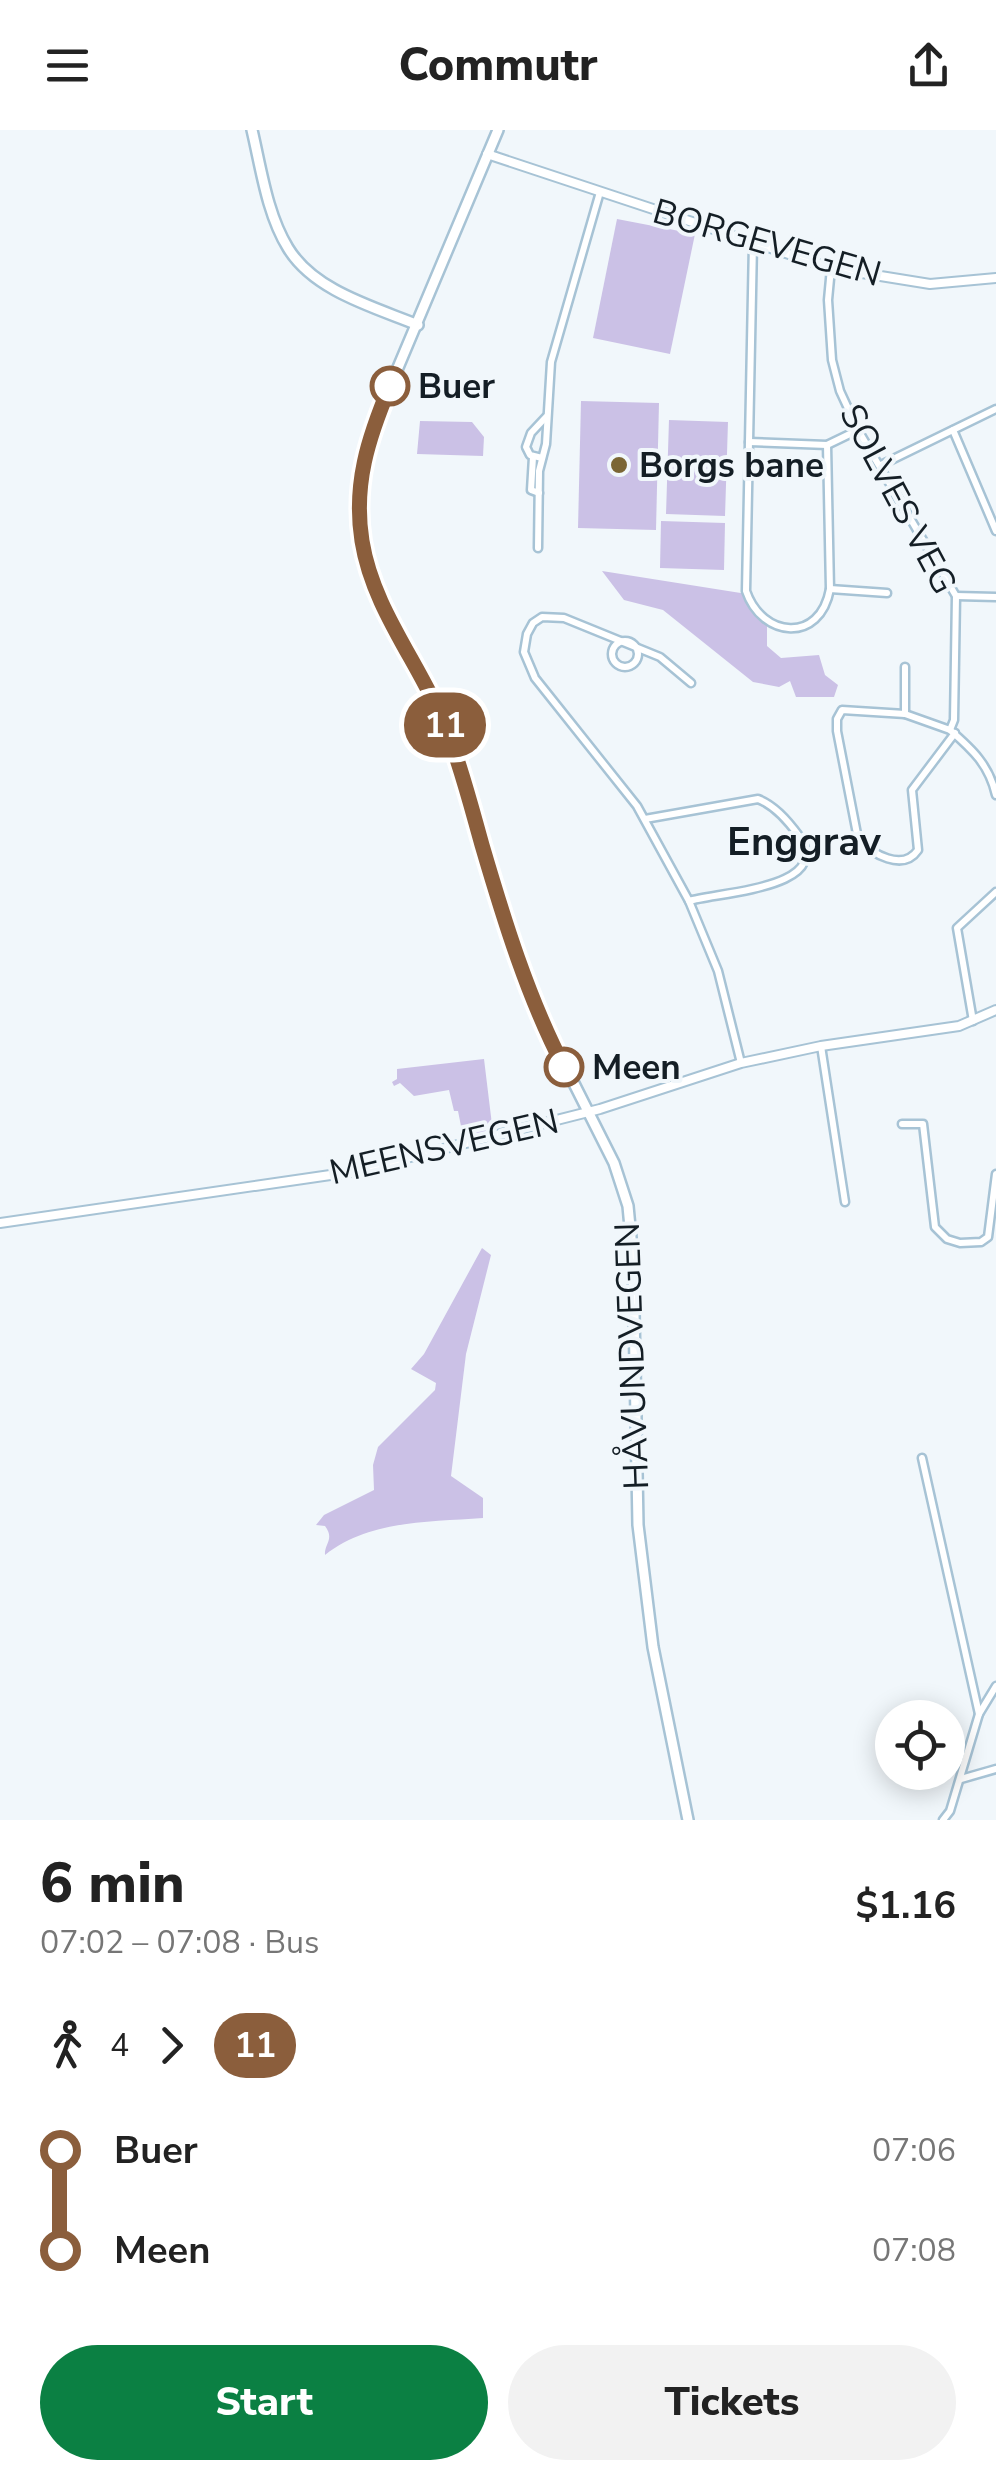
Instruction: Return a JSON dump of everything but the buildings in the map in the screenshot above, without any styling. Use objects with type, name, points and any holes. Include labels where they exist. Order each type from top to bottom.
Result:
[{"type":"main road","points":[[252,130],[275,218],[295,258],[334,288],[418,325]]},
{"type":"main road","name":"HÅVUNDVEGEN","points":[[498,130],[366,446],[358,496],[362,544],[380,601],[446,729],[523,971],[552,1043],[614,1162],[630,1219],[638,1525],[654,1647],[688,1820]]},
{"type":"street","name":"BORGEVEGEN","points":[[487,154],[831,268],[930,284],[996,278]]},
{"type":"street","points":[[538,548],[538,458],[554,348],[600,192]]},
{"type":"street","points":[[754,243],[746,591],[749,601],[769,622],[786,629],[805,627],[821,616],[830,589],[827,445]]},
{"type":"street","name":"SOLVES VEG","points":[[831,268],[828,300],[832,360],[840,391],[858,430],[956,596],[953,732]]},
{"type":"street","points":[[881,465],[996,409]]},
{"type":"street","points":[[538,458],[527,450],[527,442],[547,416]]},
{"type":"street","points":[[749,442],[827,445],[858,430]]},
{"type":"street","points":[[953,430],[996,531]]},
{"type":"street","points":[[830,589],[887,594]]},
{"type":"street","points":[[956,596],[996,596]]},
{"type":"street","points":[[691,684],[664,659],[564,618],[546,616],[529,629],[524,652],[535,678],[645,818],[690,901],[722,982],[741,1062]]},
{"type":"street","points":[[629,642],[636,647],[637,658],[628,666],[620,665],[612,656],[614,647],[629,642]]},
{"type":"street","points":[[905,666],[905,714]]},
{"type":"street","points":[[953,732],[915,782],[912,796],[918,850],[910,860],[896,860],[862,844],[856,831],[837,730],[842,710],[905,714],[953,732],[982,759],[996,795]]},
{"type":"street","points":[[645,818],[758,799],[799,836],[805,858],[793,877],[690,901]]},
{"type":"street","points":[[973,1021],[957,928],[996,892]]},
{"type":"street","name":"MEENSVEGEN","points":[[0,1223],[351,1172],[588,1112],[741,1062],[973,1021],[996,1010]]},
{"type":"street","points":[[821,1046],[845,1202]]},
{"type":"street","points":[[902,1124],[922,1124],[935,1226],[947,1239],[966,1244],[988,1237],[996,1174]]},
{"type":"street","points":[[922,1458],[979,1714]]},
{"type":"street","points":[[965,1765],[979,1714],[996,1686]]},
{"type":"street","points":[[965,1778],[996,1769]]},
{"type":"street","points":[[944,1820],[957,1790]]},
{"type":"shaded area","points":[[617,219],[695,234],[670,354],[593,338]]},
{"type":"shaded area","name":"Borgs bane","points":[[581,401],[659,403],[656,530],[578,528]]},
{"type":"shaded area","points":[[669,420],[728,422],[725,516],[666,514]]},
{"type":"shaded area","points":[[420,421],[472,422],[484,437],[483,456],[417,454]]},
{"type":"shaded area","points":[[661,521],[725,523],[724,570],[660,568]]},
{"type":"shaded area","points":[[602,571],[747,594],[753,611],[767,625],[767,646],[781,658],[819,655],[825,675],[838,685],[834,697],[796,697],[790,681],[779,687],[753,682],[663,610],[624,600]]},
{"type":"shaded area","points":[[484,1059],[493,1133],[464,1141],[449,1090],[414,1096],[400,1083],[394,1086],[392,1082],[397,1079],[397,1069]]},
{"type":"shaded area","points":[[482,1248],[491,1255],[466,1354],[451,1476],[483,1498],[483,1518],[380,1529],[325,1555],[329,1534],[325,1526],[316,1525],[324,1515],[374,1490],[373,1465],[378,1447],[435,1390],[436,1383],[411,1369],[424,1354]]},
{"type":"bus line","name":"11","points":[[390,386],[366,446],[360,476],[358,512],[366,560],[380,601],[446,729],[518,956],[564,1067]]},
{"type":"place","name":"Buer","points":[[390,386]]},
{"type":"place","name":"Borgs bane","points":[[619,465]]},
{"type":"place","name":"Meen","points":[[564,1067]]},
{"type":"district","name":"Enggrav","points":[[804,842]]}]
